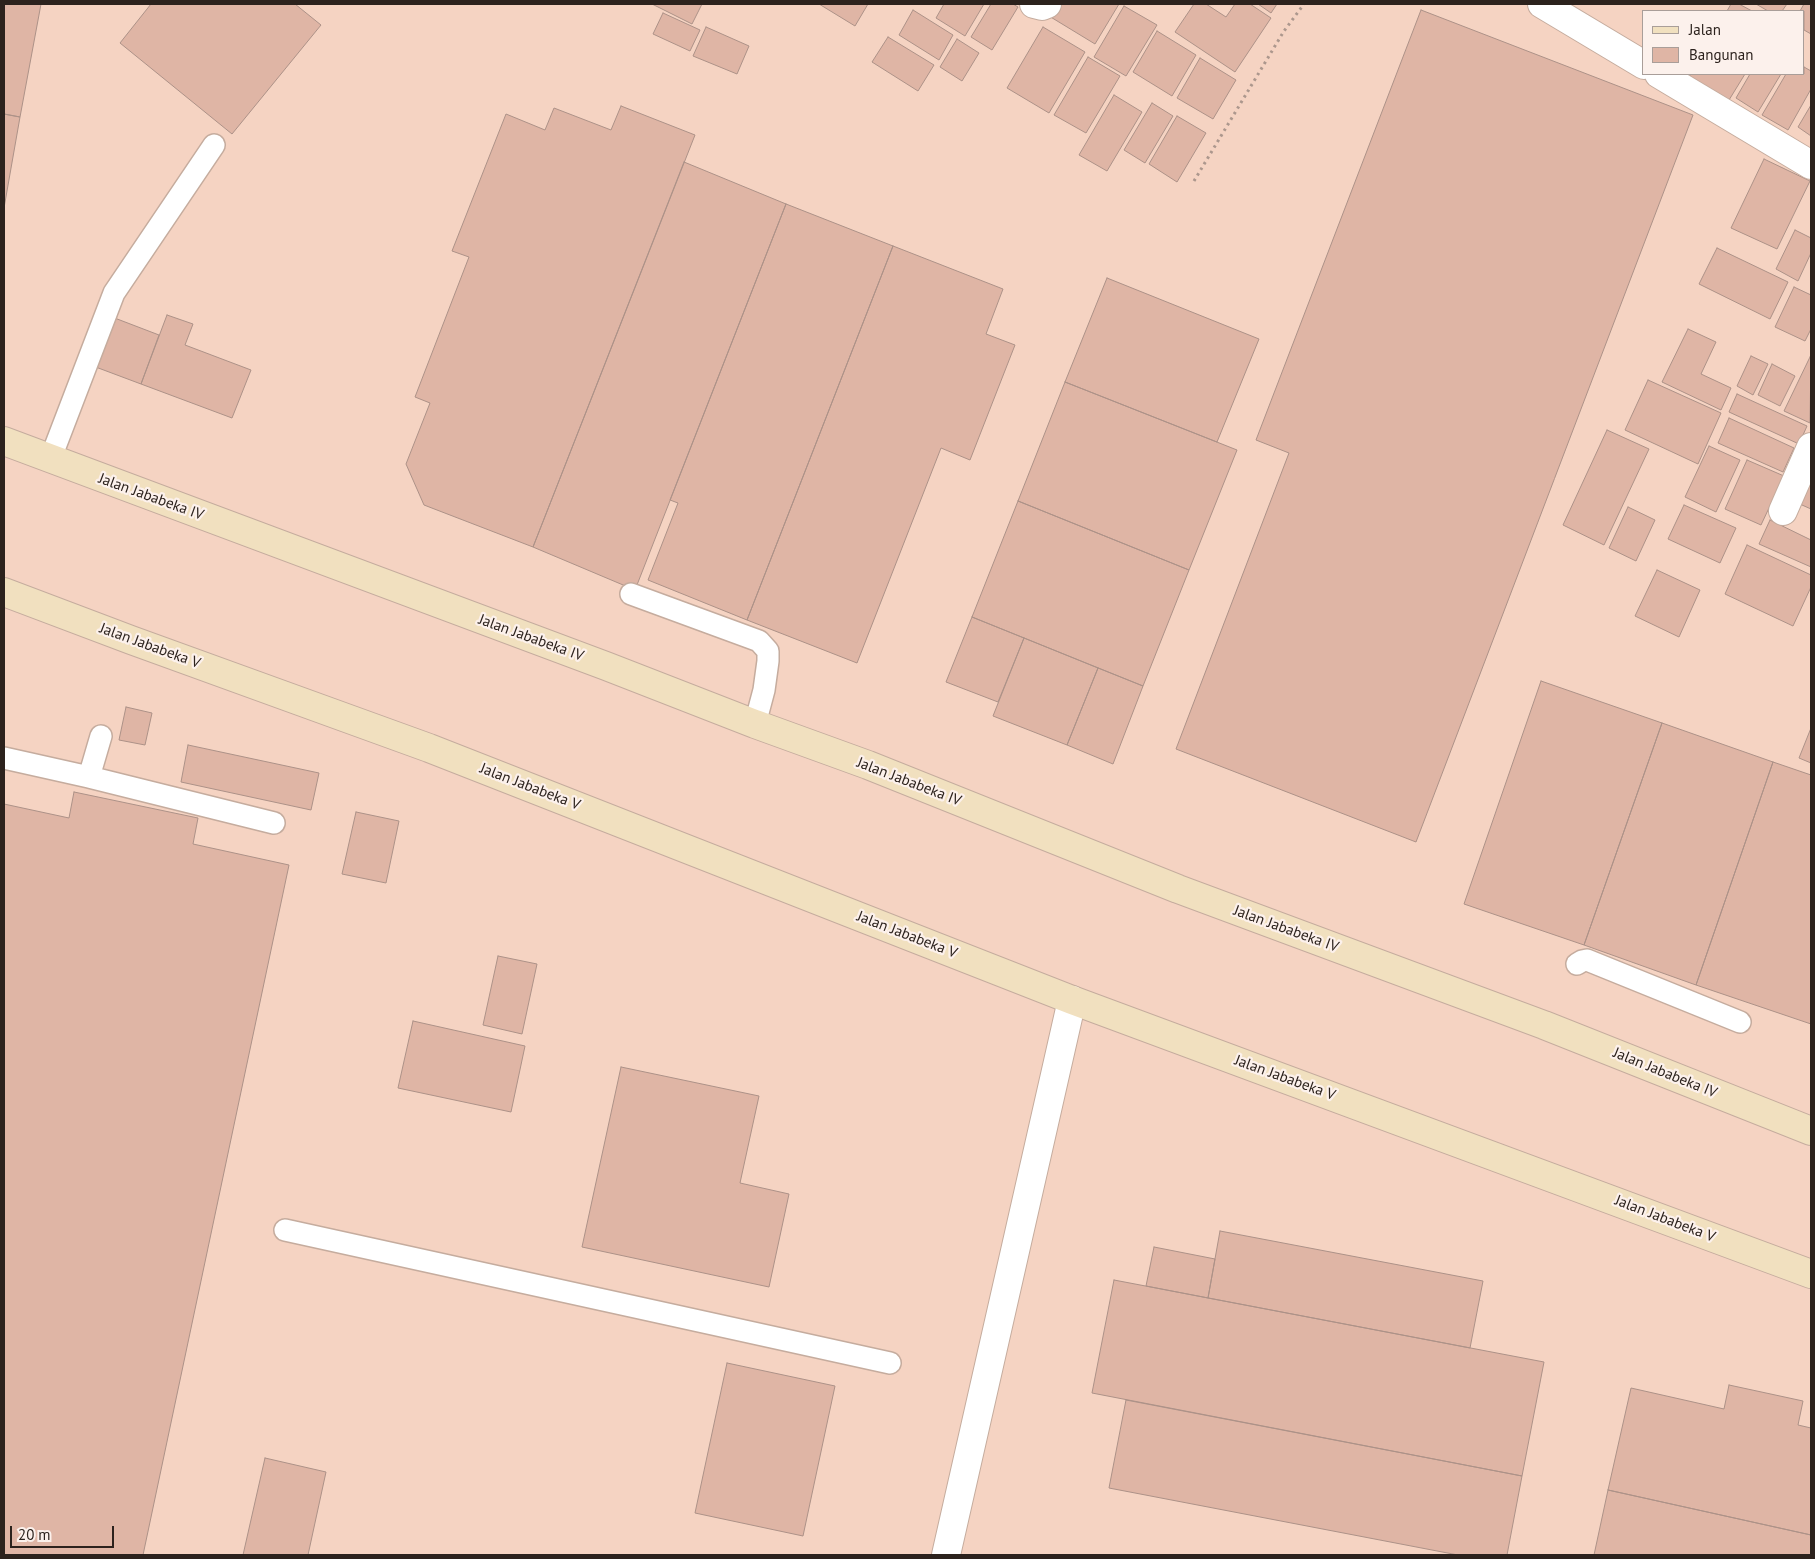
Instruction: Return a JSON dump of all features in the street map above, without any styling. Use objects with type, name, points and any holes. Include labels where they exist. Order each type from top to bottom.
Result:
[{"type":"street","points":[[1034,4],[1042,6],[1047,4]]},
{"type":"street","points":[[1542,4],[1642,63]]},
{"type":"street","points":[[1661,75],[1811,165]]},
{"type":"street","name":"Jalan Jababeka IV","points":[[4,442],[597,662],[868,766],[1178,889],[1544,1025],[1811,1131]]},
{"type":"street","points":[[1784,511],[1811,447]]},
{"type":"street","name":"Jalan Jababeka V","points":[[4,592],[429,748],[1072,1000],[1811,1274]]},
{"type":"street","points":[[946,1555],[1072,1000]]},
{"type":"lane","points":[[50,460],[114,293],[214,145]]},
{"type":"lane","points":[[632,594],[759,641],[768,651],[768,661],[764,690],[755,724]]},
{"type":"lane","points":[[89,778],[101,736]]},
{"type":"lane","points":[[4,758],[274,823]]},
{"type":"lane","points":[[1577,964],[1587,960],[1740,1022]]},
{"type":"lane","points":[[285,1230],[890,1363]]},
{"type":"path","points":[[1194,181],[1284,31],[1304,4]]},
{"type":"shaded area","points":[[4,4],[1811,4],[1811,1555],[4,1555]]},
{"type":"building","points":[[4,4],[41,4],[20,117],[4,114]]},
{"type":"building","points":[[151,4],[295,4],[321,25],[232,134],[120,43]]},
{"type":"building","points":[[652,4],[702,4],[692,24]]},
{"type":"building","points":[[819,4],[868,4],[855,26]]},
{"type":"building","points":[[944,4],[984,4],[965,36],[936,18]]},
{"type":"building","points":[[991,4],[1013,4],[1018,7],[992,50],[971,37]]},
{"type":"building","points":[[1057,4],[1119,4],[1095,44],[1049,16]]},
{"type":"building","points":[[1194,4],[1206,4],[1226,17],[1235,4],[1250,4],[1271,18],[1235,72],[1175,32]]},
{"type":"building","points":[[1258,4],[1277,4],[1271,13]]},
{"type":"building","points":[[1731,4],[1739,4],[1750,10],[1728,10]]},
{"type":"building","points":[[1756,4],[1787,4],[1783,10],[1766,10]]},
{"type":"building","points":[[1804,4],[1811,4],[1811,34],[1805,31],[1805,10],[1801,10]]},
{"type":"building","points":[[1124,6],[1157,25],[1126,76],[1094,57]]},
{"type":"building","points":[[913,10],[953,35],[939,60],[899,35]]},
{"type":"building","points":[[1421,10],[1693,115],[1416,842],[1176,749],[1289,453],[1256,440]]},
{"type":"building","points":[[663,13],[700,30],[690,51],[653,34]]},
{"type":"building","points":[[706,27],[749,46],[737,74],[693,56]]},
{"type":"building","points":[[1043,27],[1085,52],[1049,113],[1007,88]]},
{"type":"building","points":[[1157,31],[1196,55],[1172,96],[1133,72]]},
{"type":"building","points":[[888,37],[934,65],[918,91],[872,62]]},
{"type":"building","points":[[957,39],[979,53],[962,81],[940,67]]},
{"type":"building","points":[[1088,57],[1120,76],[1086,133],[1054,115]]},
{"type":"building","points":[[1200,58],[1236,80],[1213,119],[1177,98]]},
{"type":"building","points":[[1805,68],[1811,71],[1811,89],[1788,130],[1762,115],[1785,75],[1805,75]]},
{"type":"building","points":[[1690,75],[1744,75],[1729,100],[1689,77]]},
{"type":"building","points":[[1749,75],[1780,75],[1758,112],[1736,98]]},
{"type":"building","points":[[1114,95],[1142,112],[1107,171],[1079,155]]},
{"type":"building","points":[[1152,103],[1173,116],[1145,163],[1124,150]]},
{"type":"building","points":[[1811,105],[1811,136],[1798,127]]},
{"type":"building","points":[[621,106],[695,135],[533,547],[424,505],[406,464],[430,403],[415,397],[469,257],[452,251],[506,114],[545,130],[554,108],[611,130]]},
{"type":"building","points":[[4,114],[20,117],[4,208]]},
{"type":"building","points":[[1177,116],[1206,133],[1177,182],[1149,164]]},
{"type":"building","points":[[1764,159],[1810,181],[1777,249],[1731,228]]},
{"type":"building","points":[[684,162],[786,204],[635,590],[533,547]]},
{"type":"building","points":[[786,204],[893,246],[747,620],[648,580],[678,503],[670,500]]},
{"type":"building","points":[[1795,230],[1811,238],[1811,253],[1798,281],[1776,269]]},
{"type":"building","points":[[893,246],[1003,289],[986,334],[1015,345],[970,460],[941,448],[857,663],[747,620]]},
{"type":"building","points":[[1717,248],[1788,282],[1770,319],[1699,284]]},
{"type":"building","points":[[1107,278],[1259,339],[1217,442],[1065,382]]},
{"type":"building","points":[[1794,287],[1811,295],[1811,329],[1805,341],[1775,327]]},
{"type":"building","points":[[167,315],[193,324],[185,345],[251,370],[232,418],[141,384]]},
{"type":"building","points":[[112,317],[159,335],[141,384],[93,366]]},
{"type":"building","points":[[1688,329],[1716,342],[1701,374],[1731,388],[1721,410],[1662,382]]},
{"type":"building","points":[[1751,356],[1768,364],[1753,395],[1737,386]]},
{"type":"building","points":[[1811,358],[1810,423],[1784,411]]},
{"type":"building","points":[[1772,364],[1795,376],[1780,406],[1758,395]]},
{"type":"building","points":[[1648,380],[1721,413],[1698,464],[1625,430]]},
{"type":"building","points":[[1065,382],[1237,450],[1189,570],[1018,501]]},
{"type":"building","points":[[1737,394],[1807,426],[1799,444],[1729,412]]},
{"type":"building","points":[[1729,418],[1794,448],[1783,472],[1718,443]]},
{"type":"building","points":[[1607,430],[1649,449],[1604,545],[1563,525]]},
{"type":"building","points":[[1709,446],[1740,460],[1716,512],[1685,497]]},
{"type":"building","points":[[1747,460],[1784,476],[1761,525],[1725,509]]},
{"type":"building","points":[[1811,462],[1811,509],[1793,501]]},
{"type":"building","points":[[1018,501],[1189,570],[1143,686],[972,617]]},
{"type":"building","points":[[1684,505],[1736,528],[1720,563],[1668,539]]},
{"type":"building","points":[[1628,507],[1655,520],[1636,561],[1609,548]]},
{"type":"building","points":[[1770,520],[1811,540],[1811,567],[1759,544]]},
{"type":"building","points":[[1747,545],[1811,575],[1811,587],[1793,626],[1725,594]]},
{"type":"building","points":[[1657,570],[1700,590],[1679,637],[1635,616]]},
{"type":"building","points":[[972,617],[1024,638],[998,702],[946,682]]},
{"type":"building","points":[[1024,638],[1098,668],[1067,745],[993,716]]},
{"type":"building","points":[[1098,668],[1143,686],[1113,764],[1067,745]]},
{"type":"building","points":[[1541,681],[1662,723],[1584,945],[1464,904]]},
{"type":"building","points":[[126,707],[152,713],[145,745],[119,740]]},
{"type":"building","points":[[1662,723],[1773,762],[1696,985],[1584,945]]},
{"type":"building","points":[[1811,728],[1811,763],[1799,758]]},
{"type":"building","points":[[188,745],[319,773],[311,810],[181,782]]},
{"type":"building","points":[[1773,762],[1811,775],[1811,1024],[1696,985]]},
{"type":"building","points":[[74,792],[198,818],[193,844],[289,865],[143,1555],[4,1555],[4,804],[69,818]]},
{"type":"building","points":[[356,812],[399,821],[386,883],[342,874]]},
{"type":"building","points":[[498,956],[537,964],[522,1034],[483,1025]]},
{"type":"building","points":[[413,1021],[525,1046],[511,1112],[398,1088]]},
{"type":"building","points":[[621,1067],[759,1096],[740,1183],[789,1194],[769,1287],[582,1247]]},
{"type":"building","points":[[1220,1231],[1483,1281],[1470,1348],[1208,1298]]},
{"type":"building","points":[[1154,1247],[1215,1259],[1208,1298],[1146,1286]]},
{"type":"building","points":[[1114,1280],[1544,1362],[1522,1476],[1092,1393]]},
{"type":"building","points":[[727,1363],[835,1386],[803,1536],[695,1513]]},
{"type":"building","points":[[1729,1385],[1803,1401],[1798,1425],[1811,1428],[1811,1535],[1608,1490],[1631,1388],[1724,1409]]},
{"type":"building","points":[[1126,1400],[1522,1476],[1507,1555],[1458,1555],[1109,1488]]},
{"type":"building","points":[[265,1458],[326,1472],[308,1555],[243,1555]]},
{"type":"building","points":[[1608,1490],[1811,1535],[1811,1555],[1594,1555]]}]
